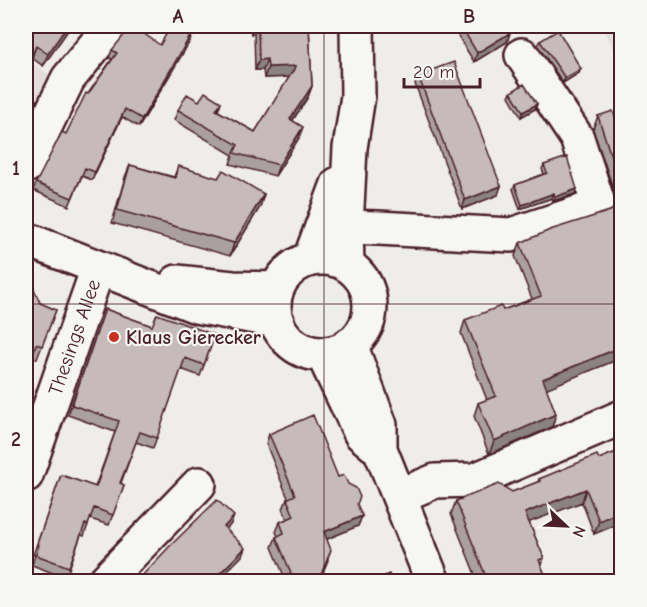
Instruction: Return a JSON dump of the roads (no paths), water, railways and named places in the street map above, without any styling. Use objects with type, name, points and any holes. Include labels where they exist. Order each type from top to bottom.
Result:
[{"type":"main road","points":[[26,166],[68,79],[111,26]]},
{"type":"main road","points":[[347,265],[346,227],[350,148],[358,96],[357,26]]},
{"type":"main road","points":[[346,227],[512,235],[599,206],[577,138],[522,55]]},
{"type":"main road","points":[[310,259],[350,148]]},
{"type":"main road","points":[[26,239],[105,270],[200,285],[277,305]]},
{"type":"main road","points":[[323,258],[347,265],[359,275],[367,289],[370,304],[368,319],[361,333],[336,349],[308,351],[294,345],[284,334],[277,305],[285,276],[296,265],[310,259],[323,258]]},
{"type":"main road","name":"Thesings Allee","points":[[26,475],[105,270]]},
{"type":"main road","points":[[336,349],[380,425],[380,450],[434,582]]},
{"type":"main road","points":[[399,496],[435,481],[475,480],[621,417]]},
{"type":"main road","points":[[104,582],[199,484]]},
{"type":"place","name":"Klaus Gierecker","points":[[114,337]]}]
